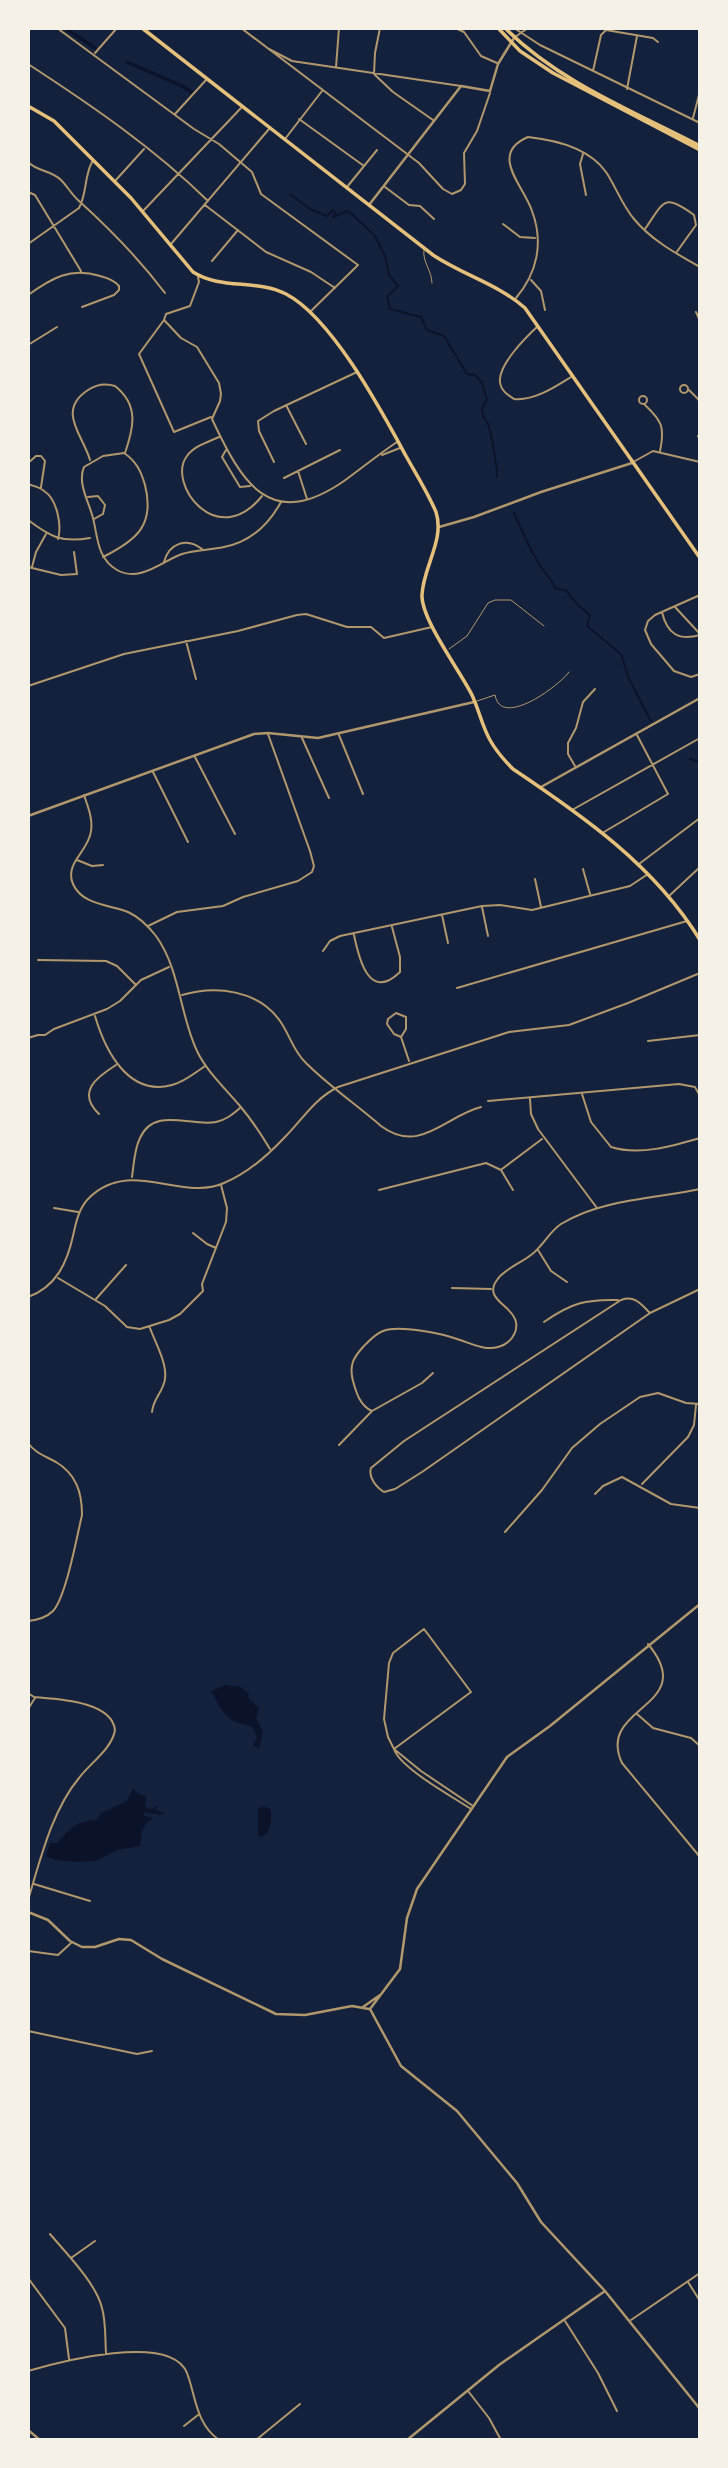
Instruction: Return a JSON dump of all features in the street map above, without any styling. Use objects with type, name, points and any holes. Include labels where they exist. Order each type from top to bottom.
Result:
[{"type":"main road","points":[[142,28],[424,248],[452,268],[493,285],[515,299],[539,326],[700,558]]},
{"type":"main road","points":[[498,28],[565,76],[700,148]]},
{"type":"main road","points":[[505,28],[513,40]]},
{"type":"main road","points":[[28,106],[54,121],[143,211],[188,268],[217,282],[278,290],[311,311],[357,372],[434,507],[439,527],[422,593],[424,611],[475,702],[487,734],[498,753],[513,769],[603,833],[638,864],[688,921],[700,940]]},
{"type":"street","points":[[57,28],[194,129],[212,139],[255,176],[261,194],[358,265],[311,311]]},
{"type":"street","points":[[93,55],[117,28]]},
{"type":"street","points":[[241,28],[426,169],[452,194],[461,190],[466,181],[464,153],[477,131],[498,64],[513,40],[528,28]]},
{"type":"street","points":[[336,68],[339,28]]},
{"type":"street","points":[[380,28],[374,74],[393,92],[434,121]]},
{"type":"street","points":[[455,28],[464,32],[481,56],[498,64]]},
{"type":"street","points":[[514,28],[593,72],[700,123]]},
{"type":"street","points":[[593,72],[603,32],[610,30],[653,38],[658,42]]},
{"type":"street","points":[[627,89],[637,35]]},
{"type":"street","points":[[265,47],[292,61],[490,91]]},
{"type":"street","points":[[28,64],[67,88],[178,171],[208,201]]},
{"type":"street","points":[[175,114],[207,80]]},
{"type":"street","points":[[369,205],[461,86]]},
{"type":"street","points":[[284,139],[322,91]]},
{"type":"street","points":[[692,119],[700,91]]},
{"type":"street","points":[[143,211],[178,171],[242,107]]},
{"type":"street","points":[[299,119],[363,166]]},
{"type":"street","points":[[170,245],[270,128]]},
{"type":"street","points":[[515,299],[530,280],[536,265],[537,238],[533,211],[511,168],[511,150],[528,137],[574,147],[594,159],[644,230],[700,267]]},
{"type":"street","points":[[114,182],[145,148]]},
{"type":"street","points":[[346,188],[377,150]]},
{"type":"street","points":[[583,153],[580,164],[586,195]]},
{"type":"street","points":[[28,244],[74,212],[82,203],[92,161]]},
{"type":"street","points":[[28,162],[34,169],[60,179],[135,256],[166,293]]},
{"type":"street","points":[[384,186],[409,205],[419,206],[434,219]]},
{"type":"street","points":[[28,192],[35,195],[82,272]]},
{"type":"street","points":[[644,230],[667,201],[675,202],[688,211],[695,217],[696,225],[676,253]]},
{"type":"street","points":[[205,205],[266,252],[296,264],[335,288]]},
{"type":"street","points":[[503,224],[520,237],[537,238]]},
{"type":"street","points":[[212,261],[239,230]]},
{"type":"street","points":[[28,295],[54,277],[70,272],[82,272],[113,281],[120,289],[116,294],[82,307]]},
{"type":"street","points":[[164,320],[181,338],[197,347],[219,383],[221,394],[212,417],[174,432],[139,354],[165,316],[190,306],[199,282],[198,275]]},
{"type":"street","points":[[530,280],[541,291],[545,310]]},
{"type":"street","points":[[696,312],[700,321]]},
{"type":"street","points":[[539,326],[513,352],[502,370],[502,389],[514,399],[524,400],[574,375]]},
{"type":"street","points":[[28,345],[57,327]]},
{"type":"street","points":[[274,462],[257,424],[274,411],[357,372]]},
{"type":"street","points":[[90,461],[83,440],[74,428],[72,413],[79,398],[98,385],[115,386],[129,401],[133,410],[132,426],[124,453]]},
{"type":"street","points":[[689,390],[700,401]]},
{"type":"street","points":[[286,405],[306,444]]},
{"type":"street","points":[[645,405],[661,422],[660,452]]},
{"type":"street","points":[[212,417],[220,437],[251,485],[262,495],[281,502],[307,500],[338,485],[381,455],[401,447]]},
{"type":"street","points":[[698,436],[700,440]]},
{"type":"street","points":[[220,437],[192,451],[183,463],[180,474],[188,492],[208,513],[227,519],[243,514],[262,495]]},
{"type":"street","points":[[381,455],[398,441]]},
{"type":"street","points":[[227,449],[222,457],[240,487],[251,485]]},
{"type":"street","points":[[284,478],[340,450]]},
{"type":"street","points":[[439,527],[634,462],[650,452],[700,462]]},
{"type":"street","points":[[103,557],[132,540],[142,527],[148,512],[140,469],[132,458],[124,453],[103,456],[90,461],[84,467],[82,484],[94,519],[99,549],[103,557],[117,570],[126,573],[142,573],[183,554],[230,546],[263,527],[272,519],[281,502]]},
{"type":"street","points":[[28,463],[38,455],[45,461],[40,488]]},
{"type":"street","points":[[298,471],[307,500]]},
{"type":"street","points":[[28,484],[49,494],[60,527],[58,539]]},
{"type":"street","points":[[87,497],[98,496],[105,502],[103,514],[94,519]]},
{"type":"street","points":[[28,520],[58,539],[67,541],[90,538]]},
{"type":"street","points":[[32,567],[46,533]]},
{"type":"street","points":[[163,564],[164,557],[170,550],[182,542],[191,542],[202,550]]},
{"type":"street","points":[[28,566],[61,575],[77,574],[74,552]]},
{"type":"street","points":[[700,595],[662,611],[648,621],[645,630],[648,639],[674,671],[687,676],[700,674]]},
{"type":"street","points":[[662,611],[667,628],[675,636],[684,638],[700,634],[675,606]]},
{"type":"street","points":[[28,686],[124,654],[306,614],[347,627],[371,627],[384,638],[432,627]]},
{"type":"street","points":[[186,640],[196,679]]},
{"type":"street","points":[[575,767],[568,754],[568,743],[583,702],[594,689]]},
{"type":"street","points":[[541,787],[700,698]]},
{"type":"street","points":[[28,816],[248,736],[268,733],[312,739],[475,702]]},
{"type":"street","points":[[148,926],[171,914],[189,909],[223,906],[243,897],[298,881],[312,872],[314,866],[310,851],[268,733]]},
{"type":"street","points":[[338,734],[363,794]]},
{"type":"street","points":[[603,833],[667,795],[667,790],[636,734]]},
{"type":"street","points":[[301,737],[329,798]]},
{"type":"street","points":[[572,811],[700,738]]},
{"type":"street","points":[[195,757],[235,834]]},
{"type":"street","points":[[152,771],[188,842]]},
{"type":"street","points":[[84,795],[92,830],[71,875],[74,885],[80,894],[88,899],[128,912],[148,926],[157,937],[181,996],[192,1039],[205,1066],[241,1107],[271,1150]]},
{"type":"street","points":[[638,864],[700,818]]},
{"type":"street","points":[[76,860],[92,866],[103,865]]},
{"type":"street","points":[[668,897],[700,867]]},
{"type":"street","points":[[583,869],[590,895]]},
{"type":"street","points":[[323,951],[335,938],[354,933],[482,906],[500,905],[525,911],[541,908],[630,886],[648,874]]},
{"type":"street","points":[[535,879],[541,908]]},
{"type":"street","points":[[482,906],[488,936]]},
{"type":"street","points":[[442,914],[448,943]]},
{"type":"street","points":[[457,988],[688,921]]},
{"type":"street","points":[[354,933],[363,970],[374,981],[384,982],[401,972],[392,926]]},
{"type":"street","points":[[38,960],[106,961],[117,966],[136,985]]},
{"type":"street","points":[[28,1038],[46,1035],[54,1029],[120,1001],[136,985],[170,967]]},
{"type":"street","points":[[28,1297],[42,1292],[57,1277],[67,1258],[79,1212],[87,1199],[110,1184],[132,1179],[193,1186],[221,1184],[241,1173],[271,1150],[312,1105],[325,1093],[336,1088],[509,1032],[569,1025],[700,973]]},
{"type":"street","points":[[181,996],[213,989],[257,1000],[278,1019],[299,1056],[389,1132],[405,1137],[421,1135],[441,1128],[481,1107]]},
{"type":"street","points":[[401,1037],[406,1029],[407,1017],[396,1013],[388,1019],[387,1024],[394,1034],[401,1037],[410,1063]]},
{"type":"street","points":[[94,1014],[99,1030],[117,1064],[134,1080],[159,1087],[178,1083],[205,1066]]},
{"type":"street","points":[[648,1041],[700,1035]]},
{"type":"street","points":[[99,1114],[90,1102],[90,1088],[117,1064]]},
{"type":"street","points":[[488,1101],[679,1084],[695,1087],[700,1096]]},
{"type":"street","points":[[582,1093],[584,1108],[591,1122],[611,1147],[632,1150],[670,1146],[700,1138]]},
{"type":"street","points":[[531,1098],[531,1114],[544,1138],[597,1208]]},
{"type":"street","points":[[132,1179],[140,1138],[157,1122],[168,1119],[199,1123],[219,1121],[241,1107]]},
{"type":"street","points":[[501,1170],[544,1138]]},
{"type":"street","points":[[379,1190],[482,1164],[501,1170],[513,1190]]},
{"type":"street","points":[[57,1277],[105,1306],[127,1327],[150,1327],[180,1314],[203,1291],[202,1284],[217,1248],[227,1214],[221,1184]]},
{"type":"street","points":[[492,1289],[500,1276],[538,1249],[560,1225],[597,1208],[700,1189]]},
{"type":"street","points":[[54,1208],[79,1212]]},
{"type":"street","points":[[193,1233],[217,1248]]},
{"type":"street","points":[[538,1249],[555,1276],[567,1282]]},
{"type":"street","points":[[95,1300],[126,1265]]},
{"type":"street","points":[[452,1289],[492,1289]]},
{"type":"street","points":[[372,1411],[364,1406],[357,1394],[351,1370],[355,1355],[382,1331],[400,1330],[446,1335],[486,1347],[502,1346],[515,1333],[515,1321],[512,1314],[495,1297],[492,1289]]},
{"type":"street","points":[[621,1300],[404,1441],[371,1468],[369,1472],[373,1480],[384,1492],[404,1483],[650,1313],[700,1289]]},
{"type":"street","points":[[544,1322],[568,1306],[583,1301],[628,1298],[639,1301],[650,1313]]},
{"type":"street","points":[[150,1327],[166,1374],[152,1412]]},
{"type":"street","points":[[340,1445],[372,1411],[433,1373]]},
{"type":"street","points":[[505,1532],[542,1490],[572,1448],[600,1424],[642,1396],[658,1393],[698,1404],[688,1437],[641,1485]]},
{"type":"street","points":[[28,1443],[39,1454],[68,1472],[77,1483],[82,1515],[59,1602],[48,1615],[28,1621]]},
{"type":"street","points":[[595,1494],[603,1486],[622,1477],[676,1505],[700,1508]]},
{"type":"street","points":[[370,2010],[401,1965],[407,1918],[414,1895],[512,1753],[700,1604]]},
{"type":"street","points":[[394,1749],[471,1692],[424,1629],[393,1653],[389,1662],[384,1719],[388,1737],[394,1749],[406,1763],[473,1808]]},
{"type":"street","points":[[648,1644],[661,1661],[665,1675],[659,1691],[620,1733],[618,1755],[700,1857]]},
{"type":"street","points":[[28,1693],[35,1697],[100,1709],[111,1718],[115,1730],[104,1751],[70,1789],[46,1842],[28,1900]]},
{"type":"street","points":[[28,1709],[35,1697]]},
{"type":"street","points":[[636,1713],[653,1728],[691,1738],[700,1746]]},
{"type":"street","points":[[33,1884],[90,1901]]},
{"type":"street","points":[[28,1912],[48,1920],[71,1942],[87,1948],[119,1939],[131,1940],[162,1959],[276,2014],[304,2015],[345,2007],[363,2007],[370,2010],[402,2068],[457,2111],[517,2183],[543,2225],[630,2320],[700,2409]]},
{"type":"street","points":[[28,1951],[58,1955],[66,1950],[71,1942]]},
{"type":"street","points":[[363,2007],[384,1992]]},
{"type":"street","points":[[28,2031],[137,2054],[152,2051]]},
{"type":"street","points":[[50,2234],[100,2301],[106,2354]]},
{"type":"street","points":[[70,2258],[95,2241]]},
{"type":"street","points":[[630,2320],[700,2273]]},
{"type":"street","points":[[28,2278],[65,2328],[69,2360]]},
{"type":"street","points":[[687,2281],[700,2301]]},
{"type":"street","points":[[407,2440],[502,2362],[605,2291]]},
{"type":"street","points":[[564,2320],[598,2373],[617,2411]]},
{"type":"street","points":[[28,2371],[106,2354],[134,2353],[171,2357],[186,2371],[206,2429],[219,2440]]},
{"type":"street","points":[[468,2390],[489,2418],[500,2440]]},
{"type":"street","points":[[256,2440],[300,2404]]},
{"type":"street","points":[[184,2427],[199,2414]]},
{"type":"street","points":[[28,2430],[40,2440]]},
{"type":"lane","points":[[424,248],[423,255],[432,283]]},
{"type":"lane","points":[[447,650],[465,638],[488,603],[495,600],[511,600],[544,626]]},
{"type":"lane","points":[[475,702],[495,695],[496,701],[502,706],[517,707],[540,696],[569,673]]},
{"type":"water","points":[[225,1685],[241,1687],[259,1708],[256,1718],[263,1732],[259,1749],[253,1745],[257,1738],[252,1726],[236,1722],[226,1715],[211,1691]]},
{"type":"water","points":[[133,1788],[138,1794],[147,1796],[146,1808],[152,1809],[160,1804],[155,1810],[165,1813],[159,1815],[145,1812],[144,1816],[154,1818],[144,1827],[140,1846],[117,1850],[96,1861],[55,1860],[46,1856],[50,1843],[57,1843],[74,1826],[97,1820],[101,1813],[127,1801]]},
{"type":"water","points":[[262,1806],[271,1809],[271,1822],[267,1834],[260,1837],[258,1810]]},
{"type":"waterway","points":[[65,28],[95,48]]},
{"type":"waterway","points":[[127,62],[191,92]]},
{"type":"waterway","points":[[290,194],[310,209],[327,216],[333,210],[333,217],[347,211],[375,236],[385,256],[389,275],[398,286],[387,297],[390,309],[421,317],[427,330],[444,336],[467,374],[475,375],[482,383],[487,400],[482,412],[490,430],[497,477]]},
{"type":"waterway","points":[[514,513],[535,558],[555,588],[567,591],[590,615],[587,626],[621,654],[629,679],[651,721]]},
{"type":"waterway","points":[[690,759],[700,762]]}]
